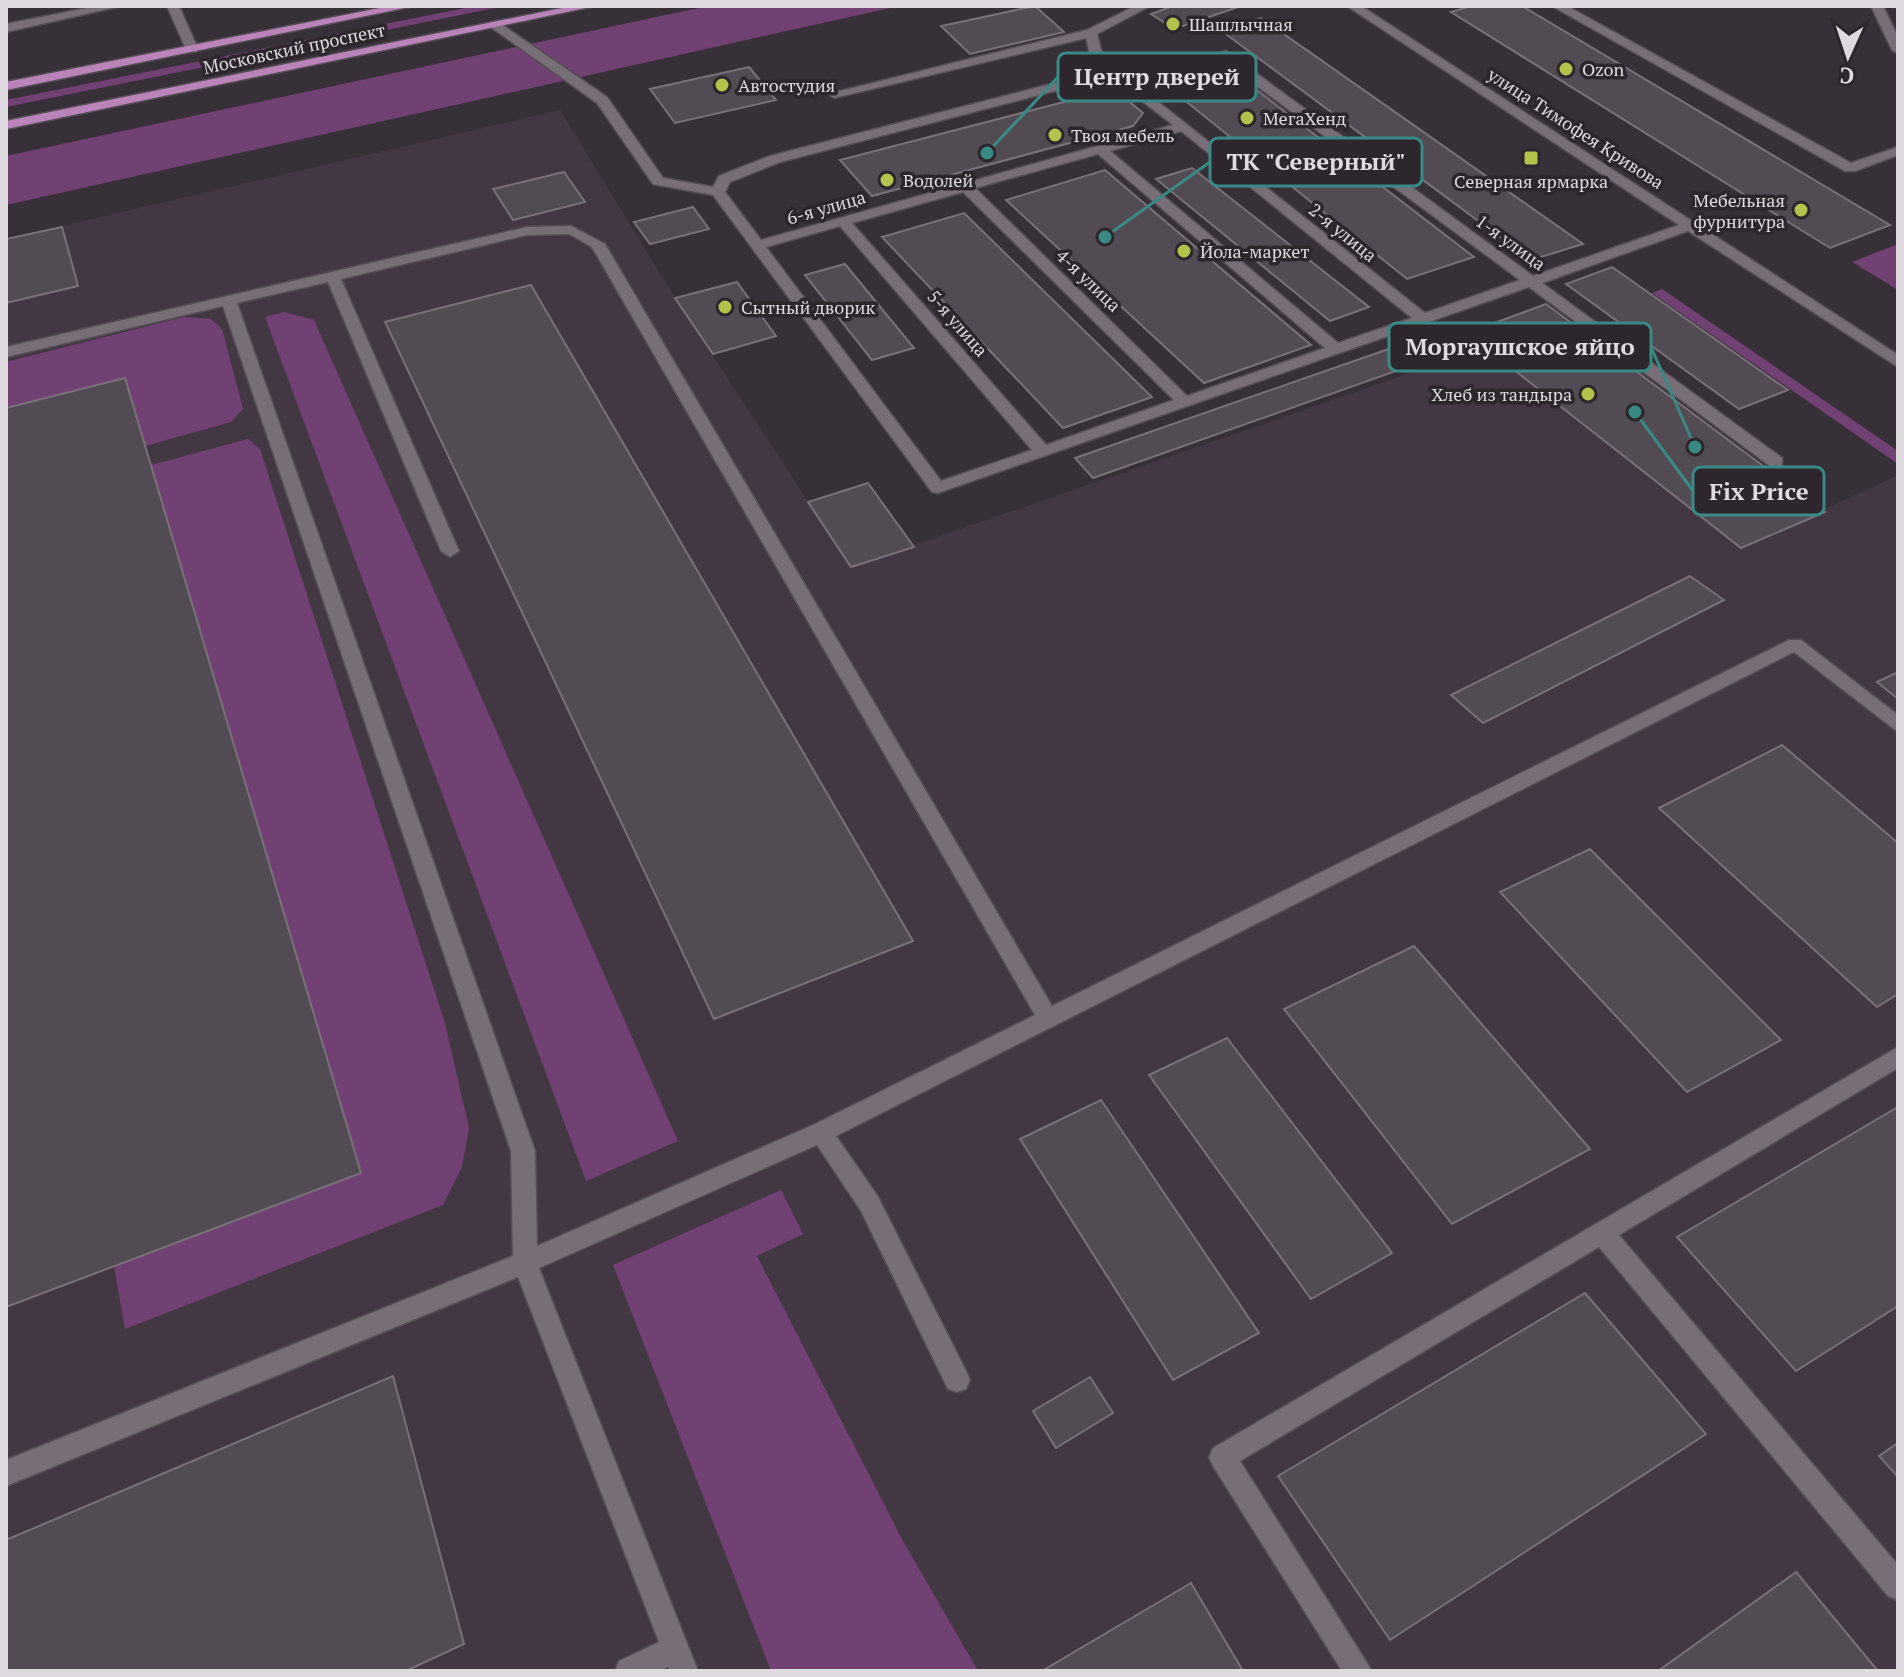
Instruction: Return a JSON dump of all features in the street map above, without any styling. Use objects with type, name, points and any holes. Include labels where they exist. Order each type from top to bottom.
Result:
[{"type":"main road","name":"Московский проспект","points":[[6,86],[408,6]]},
{"type":"main road","name":"Московский проспект","points":[[6,125],[589,6]]},
{"type":"street","points":[[28,6],[34,22]]},
{"type":"street","points":[[6,28],[115,6]]},
{"type":"street","points":[[173,6],[192,49]]},
{"type":"street","points":[[834,94],[1091,33],[1144,6]]},
{"type":"street","name":"улица Тимофея Кривова","points":[[1353,6],[1898,362]]},
{"type":"street","points":[[1558,6],[1850,168],[1898,151]]},
{"type":"street","points":[[1877,6],[1898,50]]},
{"type":"street","points":[[494,25],[602,100],[658,181],[718,192],[938,488],[1690,226]]},
{"type":"street","points":[[718,192],[724,179],[775,159],[1106,74],[1098,63],[1091,33]]},
{"type":"street","name":"1-я улица","points":[[1128,84],[1222,54],[1776,462]]},
{"type":"street","name":"2-я улица","points":[[1106,74],[1128,84],[1183,126],[1422,318]]},
{"type":"street","name":"6-я улица","points":[[757,245],[1183,126]]},
{"type":"street","points":[[1100,149],[1336,349]]},
{"type":"street","name":"4-я улица","points":[[966,187],[1184,402]]},
{"type":"street","name":"5-я улица","points":[[843,221],[1042,451]]},
{"type":"street","points":[[6,352],[527,231],[571,230],[598,244],[1048,1018]]},
{"type":"street","points":[[332,275],[450,551]]},
{"type":"street","points":[[228,299],[523,1151],[525,1263],[680,1660],[629,1671]]},
{"type":"street","points":[[6,1473],[525,1263],[821,1132],[1795,644],[1898,725]]},
{"type":"street","points":[[1358,1671],[1222,1457],[1898,1057]]},
{"type":"street","points":[[821,1132],[869,1203],[957,1380]]},
{"type":"street","points":[[1603,1233],[1898,1586]]},
{"type":"shaded area","points":[[475,6],[505,6],[6,107],[6,100]]},
{"type":"shaded area","points":[[708,6],[899,6],[6,205],[6,156]]},
{"type":"shaded area","points":[[560,110],[675,298],[851,567],[1485,347],[1741,548],[1898,475],[1898,1671],[6,1671],[6,239]]},
{"type":"shaded area","points":[[1898,244],[1898,290],[1852,262]]},
{"type":"shaded area","points":[[1662,289],[1898,451],[1898,464],[1652,293]]},
{"type":"shaded area","points":[[284,312],[314,320],[678,1141],[586,1181],[265,317]]},
{"type":"shaded area","points":[[184,317],[211,319],[222,329],[243,409],[231,422],[145,446],[124,378],[6,408],[6,362]]},
{"type":"shaded area","points":[[248,439],[260,449],[445,1023],[469,1128],[462,1167],[443,1205],[125,1329],[114,1266],[360,1173],[151,465]]},
{"type":"shaded area","points":[[781,1190],[803,1234],[757,1256],[903,1541],[978,1671],[771,1671],[613,1265]]},
{"type":"building","points":[[1035,6],[1064,32],[970,54],[941,26]]},
{"type":"building","points":[[1173,6],[1241,6],[1174,29],[1151,14]]},
{"type":"building","points":[[1471,6],[1522,6],[1890,225],[1830,248],[1451,12]]},
{"type":"building","points":[[1261,18],[1583,244],[1531,260],[1219,29]]},
{"type":"building","points":[[749,67],[776,100],[675,123],[650,89]]},
{"type":"building","points":[[1236,74],[1474,257],[1407,279],[1173,91]]},
{"type":"building","points":[[1114,89],[1143,113],[1133,126],[872,196],[840,160]]},
{"type":"building","points":[[1192,168],[1369,307],[1330,321],[1156,179]]},
{"type":"building","points":[[1105,170],[1311,345],[1204,383],[1006,200]]},
{"type":"building","points":[[564,172],[585,202],[513,220],[493,189]]},
{"type":"building","points":[[693,207],[709,229],[650,244],[634,222]]},
{"type":"building","points":[[964,213],[1152,397],[1063,428],[882,237]]},
{"type":"building","points":[[62,227],[78,286],[6,303],[6,239]]},
{"type":"building","points":[[845,264],[914,348],[872,360],[805,275]]},
{"type":"building","points":[[1612,267],[1788,390],[1739,409],[1566,284]]},
{"type":"building","points":[[737,282],[776,336],[713,354],[675,298]]},
{"type":"building","points":[[531,285],[913,941],[714,1019],[385,322]]},
{"type":"building","points":[[1546,304],[1825,512],[1741,548],[1467,333]]},
{"type":"building","points":[[1426,336],[1447,353],[1093,478],[1075,458]]},
{"type":"building","points":[[125,378],[361,1173],[6,1307],[6,408]]},
{"type":"building","points":[[868,483],[914,547],[851,567],[808,502]]},
{"type":"building","points":[[1690,576],[1724,600],[1483,723],[1451,695]]},
{"type":"building","points":[[1898,672],[1898,699],[1877,682]]},
{"type":"building","points":[[1782,745],[1898,843],[1898,994],[1877,1007],[1659,808]]},
{"type":"building","points":[[1590,849],[1781,1040],[1687,1092],[1500,892]]},
{"type":"building","points":[[1414,946],[1590,1149],[1452,1224],[1284,1009]]},
{"type":"building","points":[[1227,1038],[1392,1253],[1311,1299],[1149,1075]]},
{"type":"building","points":[[1101,1100],[1259,1333],[1173,1380],[1020,1139]]},
{"type":"building","points":[[1898,1107],[1898,1306],[1796,1371],[1677,1237]]},
{"type":"building","points":[[1585,1293],[1706,1434],[1390,1640],[1278,1476]]},
{"type":"building","points":[[393,1376],[464,1644],[406,1671],[6,1671],[6,1540]]},
{"type":"building","points":[[1090,1377],[1113,1413],[1056,1448],[1033,1411]]},
{"type":"building","points":[[1898,1443],[1898,1477],[1879,1456]]},
{"type":"building","points":[[1796,1572],[1878,1671],[1658,1671]]},
{"type":"building","points":[[1191,1583],[1243,1671],[1042,1671]]},
{"type":"place","name":"Шашлычная","points":[[1173,24]]},
{"type":"place","name":"Ozon","points":[[1566,69]]},
{"type":"place","name":"Автостудия","points":[[722,85]]},
{"type":"place","name":"МегаХенд","points":[[1247,118]]},
{"type":"place","name":"Твоя мебель","points":[[1055,135]]},
{"type":"place","name":"Центр дверей","points":[[987,153]]},
{"type":"place","name":"Северная ярмарка","points":[[1531,158]]},
{"type":"place","name":"Водолей","points":[[887,180]]},
{"type":"place","name":"Мебельная фурнитура","points":[[1801,210]]},
{"type":"place","name":"ТК \"Северный\"","points":[[1105,237]]},
{"type":"place","name":"Йола-маркет","points":[[1184,251]]},
{"type":"place","name":"Сытный дворик","points":[[725,307]]},
{"type":"place","name":"Хлеб из тандыра","points":[[1588,394]]},
{"type":"place","name":"Fix Price","points":[[1635,412]]},
{"type":"place","name":"Моргаушское яйцо","points":[[1695,447]]}]
